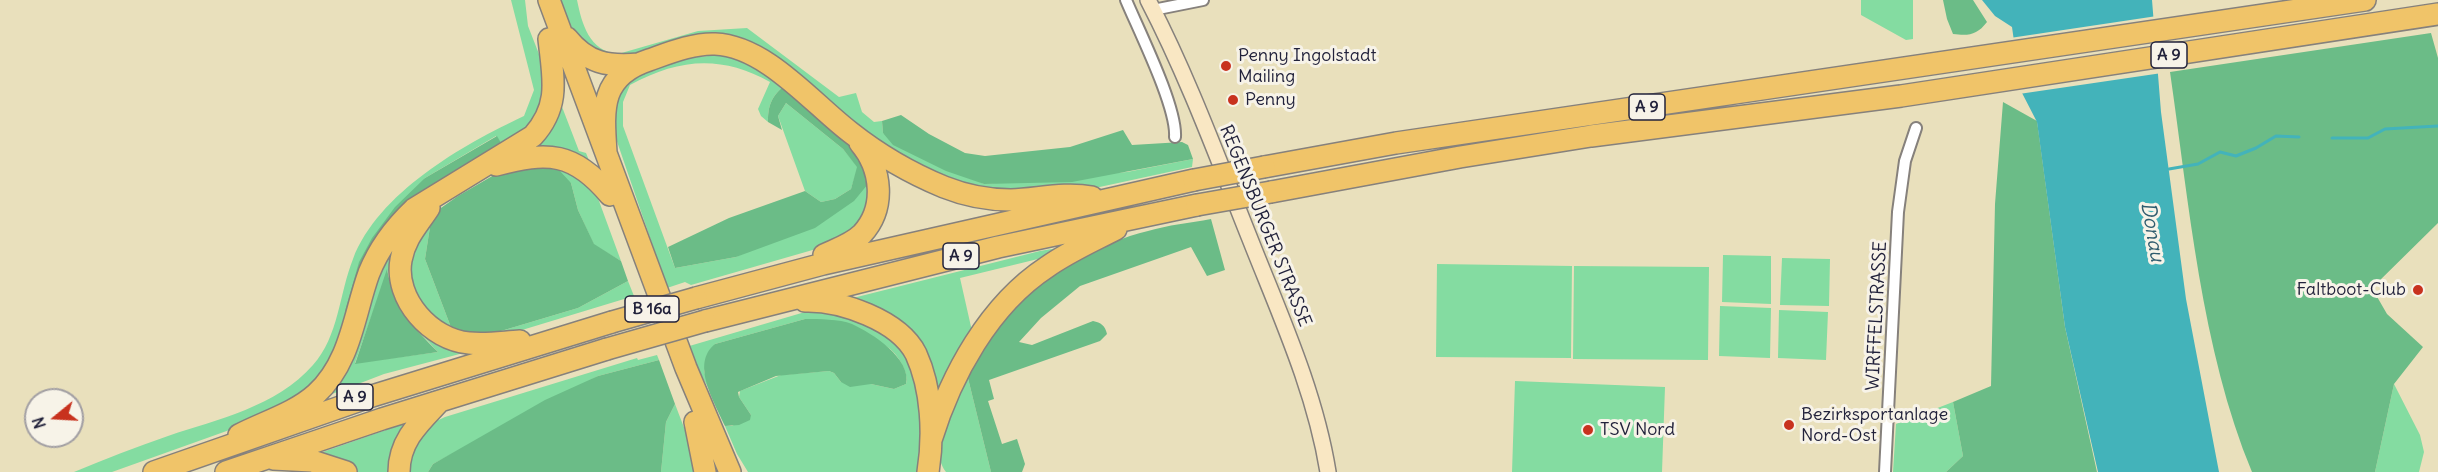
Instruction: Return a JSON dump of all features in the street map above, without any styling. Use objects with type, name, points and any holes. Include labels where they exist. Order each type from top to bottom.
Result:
[{"type":"highway","name":"B 16a","points":[[535,0],[555,35],[606,152],[698,413],[714,472]]},
{"type":"highway","name":"B 16a","points":[[549,0],[555,35],[610,195],[698,413],[730,472]]},
{"type":"highway","name":"A 9","points":[[695,296],[1126,194],[1408,141],[1897,71],[2365,0]]},
{"type":"highway","name":"A 9","points":[[226,472],[440,400],[705,321],[998,247],[1141,216],[1558,141],[1901,96],[2438,14]]},
{"type":"highway","name":"A 9","points":[[555,35],[598,63],[619,66],[639,64],[707,44],[737,48],[770,66],[852,134],[898,166],[929,181],[963,193],[1010,200],[1075,194],[1092,197]]},
{"type":"highway","name":"A 9","points":[[178,463],[288,412],[316,394],[324,385],[342,358],[352,336],[369,274],[377,256],[400,222],[414,209],[436,198],[533,136],[544,124],[554,97],[555,35]]},
{"type":"highway","name":"A 9","points":[[606,152],[604,120],[606,97],[622,75],[639,64]]},
{"type":"highway","name":"A 9","points":[[801,265],[845,246],[861,236],[873,215],[879,195],[877,177],[864,149],[852,134]]},
{"type":"highway","name":"A 9","points":[[482,169],[515,160],[542,157],[566,160],[587,171],[610,195]]},
{"type":"highway","name":"A 9","points":[[239,435],[535,340],[801,265],[1092,197],[1126,194]]},
{"type":"highway","name":"A 9","points":[[436,198],[416,225],[407,241],[401,260],[402,282],[410,303],[424,322],[435,331],[459,341],[470,344],[535,340]]},
{"type":"highway","name":"A 9","points":[[931,440],[943,403],[957,374],[984,330],[1002,308],[1045,268],[1141,216]]},
{"type":"highway","name":"A 9","points":[[783,301],[824,300],[845,305],[870,315],[900,336],[915,353],[926,388],[931,440],[928,472]]},
{"type":"highway","name":"A 9","points":[[154,472],[372,396],[611,319]]},
{"type":"highway","points":[[399,472],[400,455],[404,443],[414,428],[440,400]]},
{"type":"highway","points":[[698,413],[705,472]]},
{"type":"highway","points":[[698,413],[740,472]]},
{"type":"highway","name":"A 9","points":[[263,459],[312,462],[346,472]]},
{"type":"street","points":[[1126,0],[1166,95],[1176,125],[1175,136]]},
{"type":"street","points":[[1150,5],[1203,0]]},
{"type":"street","name":"REGENSBURGER STRASSE","points":[[1150,5],[1188,85],[1298,362],[1320,431],[1328,472]]},
{"type":"street","name":"WIRFFELSTRASSE","points":[[1885,472],[1898,212],[1905,161],[1916,128]]},
{"type":"green space","points":[[511,0],[525,0],[528,26],[546,72],[544,113],[504,148],[496,136],[425,178],[345,311],[353,314],[312,392],[249,423],[112,472],[74,472],[144,444],[245,410],[282,391],[313,365],[322,354],[333,328],[353,259],[365,235],[382,213],[402,192],[449,157],[524,116],[534,90]]},
{"type":"green space","points":[[560,0],[577,0],[588,35],[600,48],[618,54],[698,31],[747,28],[839,97],[856,93],[862,112],[874,122],[882,121],[883,133],[984,184],[1127,172],[1193,159],[1192,167],[1095,188],[994,194],[917,172],[742,43],[610,62],[576,39]]},
{"type":"green space","points":[[1861,0],[1913,0],[1913,39],[1906,40],[1861,15]]},
{"type":"green space","points":[[1943,0],[1973,0],[1987,22],[1980,30],[1972,34],[1953,34]]},
{"type":"green space","points":[[2431,33],[2438,58],[2438,223],[2372,288],[2387,314],[2423,347],[2394,384],[2375,472],[2252,472],[2220,376],[2209,326],[2191,224],[2170,72]]},
{"type":"green space","points":[[717,55],[744,63],[784,86],[771,102],[768,122],[761,116],[758,109],[770,82],[735,67],[718,64],[683,65],[648,76],[630,85],[623,102],[623,126],[675,268],[736,257],[868,184],[872,185],[860,227],[823,247],[691,285],[685,282],[664,289],[659,264],[611,124],[620,86],[629,78],[681,59]]},
{"type":"green space","points":[[784,86],[863,157],[868,184],[854,201],[815,228],[736,257],[675,268],[668,247],[729,218],[805,191],[821,202],[835,199],[851,189],[857,167],[843,149],[786,103],[778,116],[782,130],[768,122],[771,102]]},
{"type":"green space","points":[[559,99],[579,151],[586,153],[593,170],[519,151]]},
{"type":"green space","points":[[2003,102],[2037,121],[2065,327],[2097,472],[1946,472],[1963,456],[1953,402],[1991,386],[1995,204]]},
{"type":"green space","points":[[786,103],[843,149],[858,167],[851,189],[835,199],[821,202],[805,191],[778,116]]},
{"type":"green space","points":[[901,115],[929,134],[965,153],[985,156],[1070,147],[1123,130],[1132,145],[1182,142],[1188,145],[1193,159],[1072,182],[984,184],[946,171],[893,145],[883,133],[882,121]]},
{"type":"green space","points":[[497,136],[504,148],[416,201],[353,314],[345,311],[359,262],[372,238],[395,207],[425,178]]},
{"type":"green space","points":[[553,164],[587,181],[599,201],[621,261],[594,245],[578,210],[571,183],[524,166]]},
{"type":"green space","points":[[524,166],[559,170],[571,183],[578,210],[594,244],[621,261],[628,281],[578,308],[501,331],[475,335],[452,330],[425,259],[430,227],[438,210],[458,196],[494,175]]},
{"type":"green space","points":[[438,210],[430,227],[425,259],[452,330],[475,335],[501,331],[578,308],[628,281],[634,296],[499,337],[471,339],[444,332],[420,309],[408,282],[407,269],[409,256],[419,232]]},
{"type":"green space","points":[[1211,219],[1225,270],[1207,276],[1191,247],[1080,286],[1041,318],[1019,342],[1032,345],[1093,321],[1102,325],[1107,334],[1100,341],[989,380],[994,399],[988,401],[1002,444],[1017,439],[1025,464],[1022,472],[991,472],[967,374],[992,334],[1020,298],[1053,273],[1111,243],[1156,229]]},
{"type":"green space","points":[[391,240],[399,291],[471,351],[384,374],[319,399]],"holes":[[[388,270],[391,284],[406,316],[438,352],[355,363]]]},
{"type":"green space","points":[[1081,244],[1042,258],[960,278],[974,340],[934,413],[924,364],[845,300],[1040,251]]},
{"type":"green space","points":[[1723,255],[1771,256],[1771,304],[1722,302]]},
{"type":"green space","points":[[1782,258],[1830,259],[1829,306],[1780,305]]},
{"type":"green space","points":[[1437,264],[1572,266],[1571,358],[1436,357]]},
{"type":"green space","points":[[1574,266],[1709,267],[1708,360],[1573,359]]},
{"type":"green space","points":[[387,269],[394,294],[405,315],[438,352],[355,364]]},
{"type":"green space","points":[[1720,306],[1771,308],[1770,358],[1719,356]]},
{"type":"green space","points":[[1779,310],[1828,312],[1826,360],[1778,358]]},
{"type":"green space","points":[[823,311],[874,324],[910,356],[924,421],[919,472],[748,472],[737,454],[725,426],[732,426],[751,415],[739,397],[740,391],[781,375],[829,371],[834,373],[841,382],[871,384],[894,389],[906,384],[906,374],[901,363],[886,346],[805,319],[715,344],[704,371],[710,391],[686,347],[805,312]]},
{"type":"green space","points":[[805,319],[847,322],[870,334],[897,356],[903,365],[906,384],[894,389],[871,384],[850,387],[829,371],[776,376],[738,392],[751,415],[750,420],[739,425],[725,426],[707,384],[705,362],[708,352],[715,344]]},
{"type":"green space","points":[[657,355],[659,360],[598,376],[433,464],[428,472],[406,472],[406,459],[430,424],[445,417],[637,358],[638,360]]},
{"type":"green space","points":[[659,360],[675,404],[666,422],[661,472],[428,472],[433,464],[545,400],[598,376]]},
{"type":"green space","points":[[967,374],[991,472],[946,472],[941,461],[939,449],[944,422]]},
{"type":"green space","name":"TSV Nord","points":[[1515,381],[1665,387],[1662,472],[1512,472]]},
{"type":"green space","points":[[2394,384],[2420,435],[2424,452],[2419,472],[2375,472]]},
{"type":"green space","points":[[1953,402],[1963,456],[1946,472],[1893,472],[1896,424]]},
{"type":"green space","points":[[675,404],[701,472],[661,472],[666,422]]},
{"type":"green space","points":[[403,424],[393,472],[357,472],[341,462],[317,454]]},
{"type":"water","name":"Donau","points":[[1982,0],[2152,0],[2161,112],[2186,299],[2219,472],[2098,472],[2065,327],[2037,122],[2021,91],[2012,27],[1995,16]]},
{"type":"pier","points":[[2157,16],[2162,73],[2019,94],[2010,38]]},
{"type":"waterway","points":[[2332,138],[2368,138],[2385,129],[2438,126]]},
{"type":"waterway","points":[[2169,169],[2198,164],[2220,152],[2236,156],[2276,136],[2299,137]]},
{"type":"place","name":"Penny Ingolstadt Mailing","points":[[1226,66]]},
{"type":"place","name":"Penny","points":[[1233,100]]},
{"type":"place","name":"Faltboot-Club","points":[[2418,290]]},
{"type":"place","name":"Bezirksportanlage Nord-Ost","points":[[1789,425]]},
{"type":"place","name":"TSV Nord","points":[[1588,430]]}]
